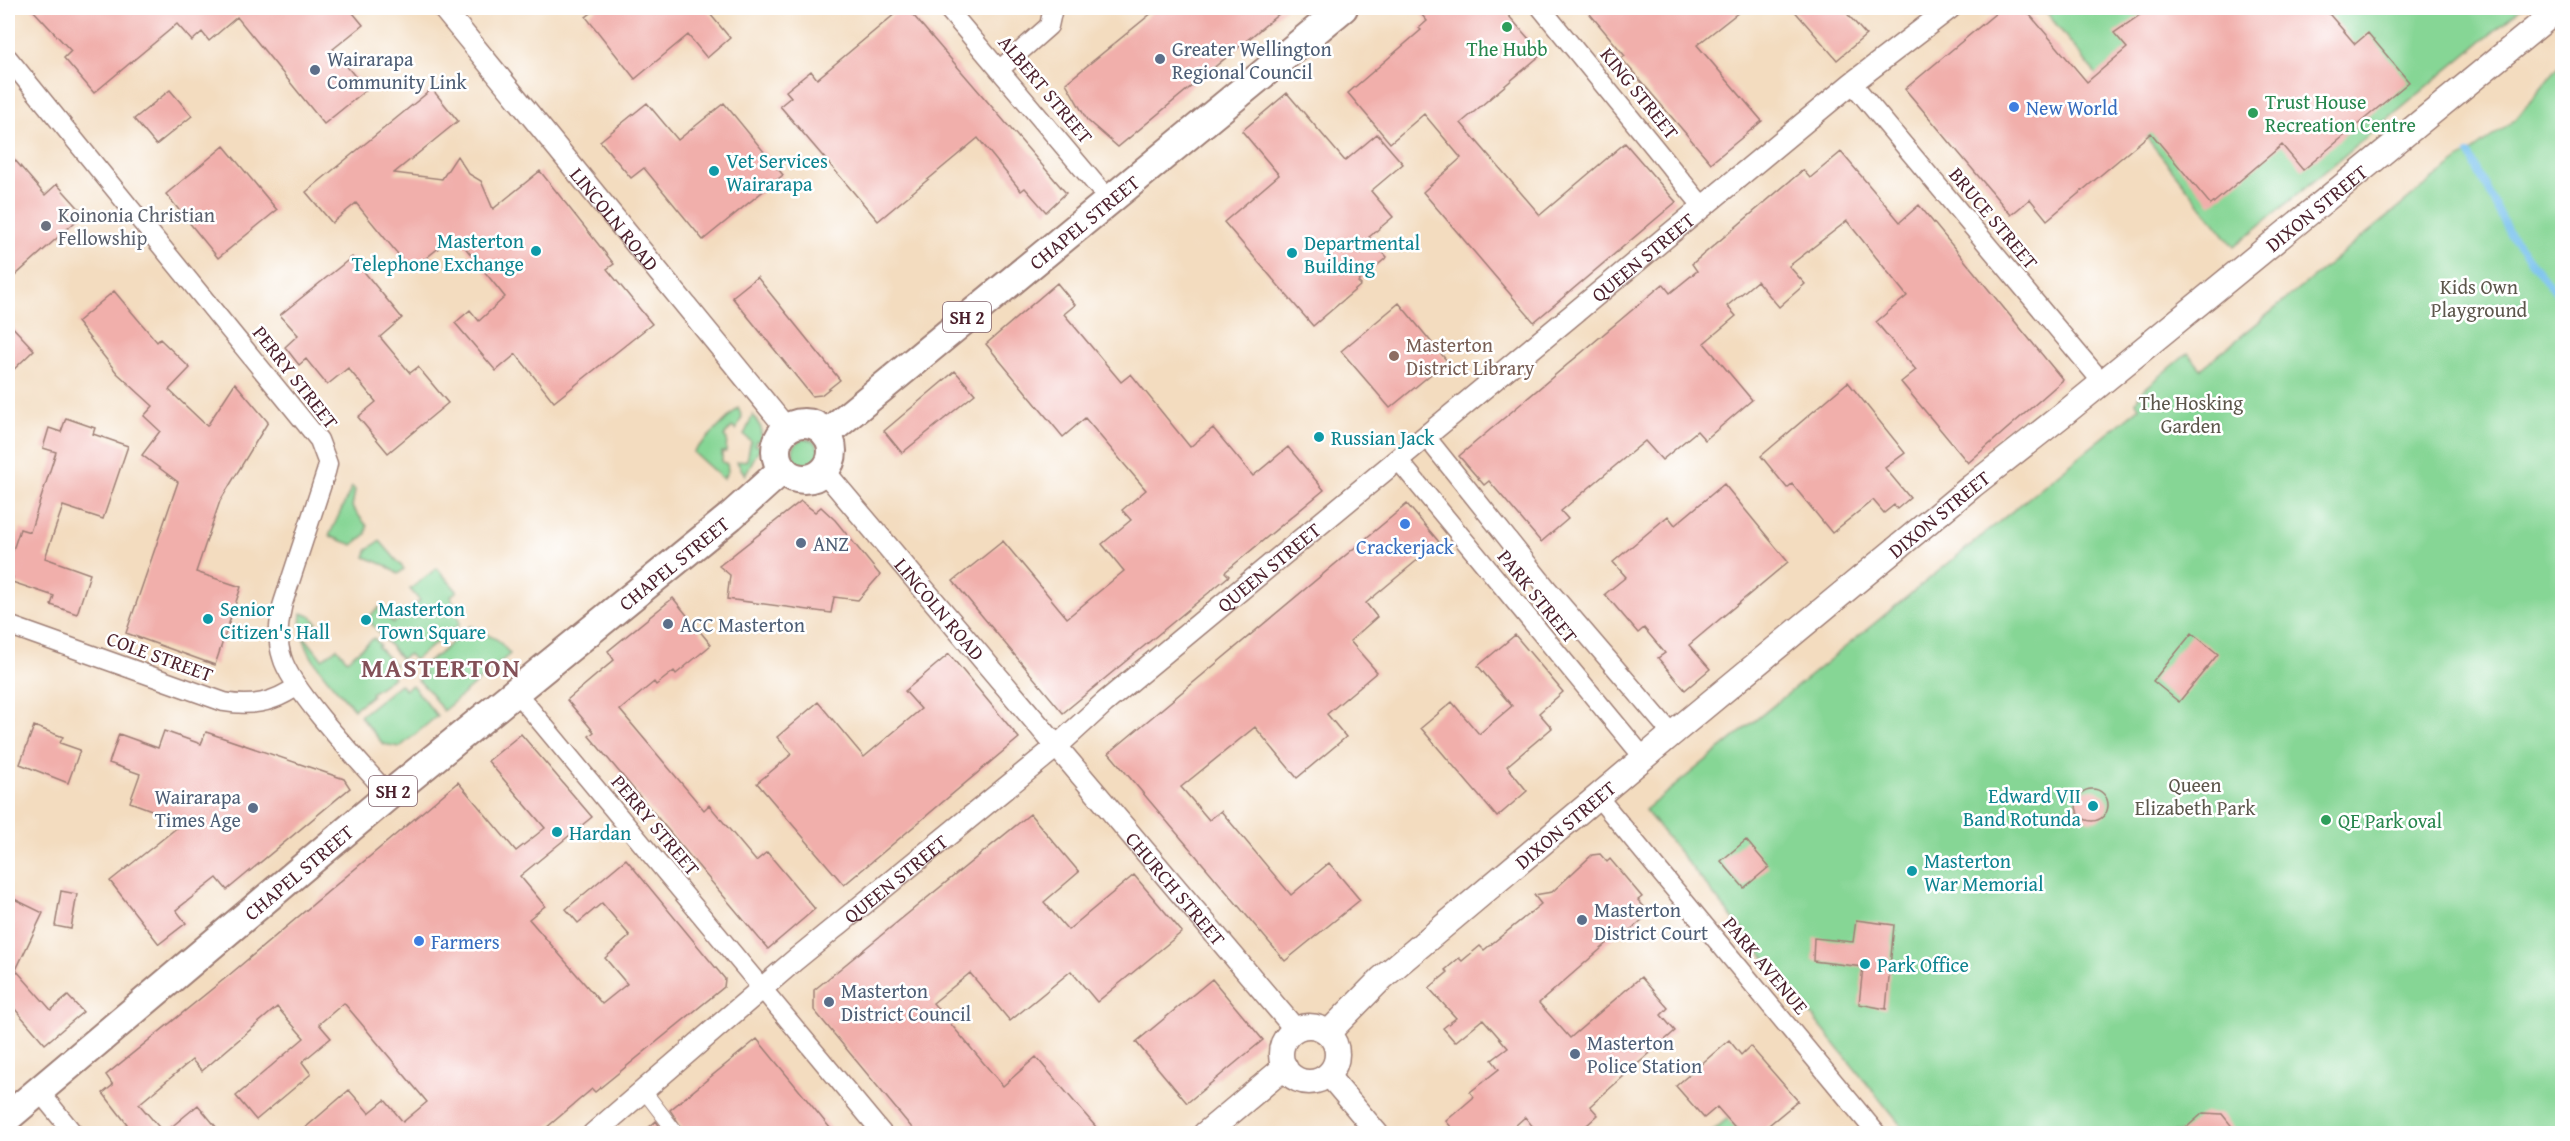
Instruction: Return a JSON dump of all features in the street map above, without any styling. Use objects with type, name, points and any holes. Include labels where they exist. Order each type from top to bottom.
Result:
[{"type":"highway","name":"CHAPEL STREET","points":[[826,434],[1343,8]]},
{"type":"highway","points":[[808,423],[826,434],[832,449],[830,462],[824,471],[815,477],[803,480],[786,474],[776,452],[779,439],[787,429],[808,423]]},
{"type":"highway","name":"CHAPEL STREET","points":[[8,1117],[389,795],[723,523],[783,469]]},
{"type":"main road","name":"DIXON STREET","points":[[1328,1033],[1382,978],[1672,734],[2560,8]]},
{"type":"main road","points":[[1306,1025],[1319,1027],[1335,1041],[1338,1054],[1335,1066],[1328,1075],[1319,1080],[1307,1082],[1291,1075],[1285,1067],[1281,1057],[1282,1045],[1295,1029],[1306,1025]]},
{"type":"main road","points":[[1205,1134],[1285,1067]]},
{"type":"street","name":"LINCOLN ROAD","points":[[443,8],[787,429]]},
{"type":"street","name":"ALBERT STREET","points":[[947,8],[1109,200]]},
{"type":"street","points":[[999,70],[1049,26],[1053,8]]},
{"type":"street","name":"KING STREET","points":[[1541,8],[1703,207]]},
{"type":"street","name":"QUEEN STREET","points":[[593,1134],[764,988],[1056,747],[1104,704],[1852,83],[1950,8]]},
{"type":"street","name":"PERRY STREET","points":[[8,58],[306,423],[324,450],[328,464],[323,486],[278,624],[282,657],[297,686],[389,795]]},
{"type":"street","name":"BRUCE STREET","points":[[1852,83],[2102,382]]},
{"type":"street","name":"PARK STREET","points":[[1427,438],[1547,588],[1672,734]]},
{"type":"street","name":"PARK STREET","points":[[1399,460],[1644,758]]},
{"type":"street","name":"LINCOLN ROAD","points":[[824,471],[1056,747]]},
{"type":"street","name":"COLE STREET","points":[[8,625],[224,702],[251,705],[284,696],[297,686]]},
{"type":"street","name":"PERRY STREET","points":[[515,691],[884,1134]]},
{"type":"street","name":"CHURCH STREET","points":[[1056,747],[1295,1029]]},
{"type":"street","name":"PARK AVENUE","points":[[1598,797],[1877,1134]]},
{"type":"street","points":[[1328,1075],[1378,1134]]},
{"type":"street","points":[[39,1091],[74,1134]]},
{"type":"street","points":[[644,1091],[677,1134]]},
{"type":"green space","name":"Trust House Recreation Centre","points":[[2043,8],[2522,8],[2234,247]]},
{"type":"green space","name":"Queen Elizabeth Park","points":[[2562,62],[2562,1133],[1907,1133],[1645,810],[2139,408],[2136,402],[2141,392],[2188,353],[2201,369],[2432,180],[2516,119]]},
{"type":"green space","points":[[738,408],[742,417],[736,430],[732,427],[724,436],[727,439],[726,452],[722,452],[722,462],[727,464],[728,471],[723,479],[693,452]]},
{"type":"green space","points":[[753,415],[761,428],[761,441],[756,441],[755,445],[760,446],[745,475],[737,462],[747,460],[751,441],[744,435]]},
{"type":"green space","points":[[806,439],[815,443],[819,452],[815,461],[806,465],[797,461],[793,452],[797,443]]},
{"type":"green space","points":[[352,487],[355,490],[352,507],[367,526],[366,534],[353,545],[329,536]]},
{"type":"green space","points":[[380,541],[404,569],[398,574],[385,565],[365,557],[368,549]]},
{"type":"green space","points":[[437,568],[457,591],[451,596],[460,624],[414,660],[409,654],[401,659],[367,618],[380,607],[393,623],[420,601],[410,589]]},
{"type":"green space","points":[[302,613],[312,617],[317,623],[303,635],[302,627]]},
{"type":"green space","points":[[470,626],[498,640],[510,654],[443,711],[418,680],[425,674],[419,667],[438,655]]},
{"type":"green space","points":[[303,635],[322,659],[337,648],[347,660],[374,638],[380,645],[378,647],[395,665],[388,670],[394,677],[371,693],[372,695],[354,709],[317,666]]},
{"type":"green space","points":[[400,684],[405,690],[412,685],[437,716],[400,747],[383,744],[360,716]]},
{"type":"green space","points":[[1728,1118],[1741,1134],[1709,1134]]},
{"type":"building","points":[[31,8],[349,8],[363,25],[333,49],[366,90],[324,124],[237,17],[209,41],[202,32],[192,41],[177,24],[94,93],[64,58],[71,51]]},
{"type":"building","points":[[598,8],[705,8],[730,38],[707,58],[688,35],[635,79],[586,17]]},
{"type":"building","points":[[902,8],[907,8],[1066,193],[1046,212],[1025,188],[1021,191],[978,138],[878,221],[780,106],[791,97],[786,91],[811,71],[817,79]]},
{"type":"building","name":"Greater Wellington Regional Council","points":[[1158,8],[1286,8],[1118,147],[1087,120],[1066,83]]},
{"type":"building","points":[[1416,8],[1502,8],[1542,54],[1461,123],[1540,215],[1625,143],[1676,202],[1534,322],[1423,192],[1461,158],[1424,114],[1390,143],[1348,93],[1421,30],[1419,28],[1427,21]]},
{"type":"building","points":[[1585,8],[1744,8],[1697,45],[1762,121],[1711,163],[1621,58],[1625,56]]},
{"type":"building","points":[[1792,8],[1842,8],[1866,35],[1837,60]]},
{"type":"building","points":[[2002,8],[2024,8],[2087,82],[2127,48],[2114,33],[2150,8],[2324,8],[2355,44],[2368,33],[2409,82],[2303,170],[2282,145],[2211,205],[2151,133],[2047,220],[2030,199],[2011,215],[1905,89]]},
{"type":"building","points":[[432,89],[458,121],[394,173],[442,179],[457,156],[469,174],[481,181],[493,209],[540,171],[614,264],[607,269],[652,324],[554,402],[516,354],[496,371],[455,323],[470,310],[479,321],[505,297],[455,235],[411,270],[356,203],[332,223],[306,192]]},
{"type":"building","points":[[170,90],[192,116],[156,145],[134,119]]},
{"type":"building","points":[[1287,93],[1345,161],[1377,134],[1403,164],[1371,191],[1393,217],[1369,237],[1387,257],[1358,282],[1361,285],[1313,326],[1224,222],[1279,175],[1242,131]]},
{"type":"building","name":"Vet Services Wairarapa","points":[[647,103],[678,140],[724,103],[783,175],[703,240],[644,168],[631,178],[600,141]]},
{"type":"building","points":[[224,146],[277,210],[218,258],[166,194]]},
{"type":"building","name":"Koinonia Christian Fellowship","points":[[8,152],[45,195],[57,184],[84,214],[8,282]]},
{"type":"building","points":[[1841,152],[1900,222],[1919,205],[2063,380],[1968,463],[1901,382],[1916,370],[1876,322],[1907,296],[1847,221],[1789,266],[1805,284],[1779,307],[1757,281],[1727,306],[1736,316],[1704,343],[1752,400],[1705,440],[1697,431],[1662,460],[1645,441],[1561,511],[1568,519],[1541,542],[1489,481],[1484,485],[1459,456],[1663,284],[1670,293],[1697,271],[1692,264],[1803,170],[1810,178]]},
{"type":"building","points":[[352,257],[402,318],[380,337],[410,373],[418,367],[448,403],[388,453],[358,417],[376,402],[348,368],[327,385],[306,359],[299,365],[285,347],[298,335],[280,315]]},
{"type":"building","points":[[757,277],[840,380],[821,395],[812,396],[732,297]]},
{"type":"building","points":[[1057,283],[1075,305],[1064,314],[1121,382],[1131,374],[1190,447],[1213,428],[1253,476],[1288,447],[1324,490],[1225,572],[1229,576],[1063,713],[953,581],[1003,541],[1067,618],[1124,571],[1102,544],[1131,520],[1122,510],[1146,490],[1085,418],[1063,437],[986,344]]},
{"type":"building","points":[[114,291],[157,342],[160,339],[190,368],[169,390],[207,426],[235,383],[268,422],[220,501],[196,572],[241,587],[215,665],[126,633],[178,482],[142,455],[160,431],[144,416],[153,406],[117,373],[77,322]]},
{"type":"building","name":"Masterton District Library","points":[[1399,303],[1447,361],[1390,408],[1341,351]]},
{"type":"building","points":[[8,322],[34,350],[8,375]]},
{"type":"building","points":[[955,371],[975,394],[902,453],[884,431]]},
{"type":"building","points":[[1848,382],[1905,453],[1885,468],[1910,498],[1897,509],[1894,505],[1884,513],[1873,500],[1832,533],[1792,484],[1787,488],[1761,456]]},
{"type":"building","points":[[66,418],[95,428],[93,434],[128,446],[103,519],[63,506],[45,558],[90,574],[77,614],[51,605],[54,596],[12,582],[13,577],[8,574],[8,565],[20,529],[30,532],[56,452],[43,448],[49,428],[61,432]]},
{"type":"building","points":[[1724,484],[1788,562],[1689,645],[1710,669],[1685,690],[1658,658],[1665,653],[1644,628],[1638,633],[1605,594],[1626,577],[1613,562],[1668,516],[1675,525]]},
{"type":"building","name":"ANZ","points":[[801,501],[815,512],[821,507],[835,520],[880,575],[858,600],[834,597],[831,613],[727,599],[730,575],[719,566]]},
{"type":"building","points":[[1407,504],[1439,542],[1366,603],[1377,617],[1350,641],[1377,672],[1327,714],[1346,737],[1297,778],[1255,727],[1181,787],[1209,820],[1221,811],[1291,895],[1329,863],[1360,900],[1285,961],[1109,753]]},
{"type":"building","points":[[673,598],[711,645],[676,674],[674,671],[656,685],[654,682],[620,710],[704,810],[709,805],[756,861],[767,852],[815,909],[768,949],[589,736],[594,732],[567,700],[614,660],[608,651]]},
{"type":"building","points":[[2192,633],[2218,654],[2179,702],[2153,681]]},
{"type":"building","points":[[1515,635],[1563,692],[1539,713],[1552,728],[1507,766],[1527,791],[1497,817],[1421,728],[1452,702],[1479,734],[1512,706],[1478,666]]},
{"type":"building","points":[[949,654],[1019,738],[844,885],[757,783],[792,754],[777,737],[818,702],[864,757],[921,709],[905,691]]},
{"type":"building","points":[[34,726],[63,737],[60,743],[80,750],[68,783],[20,764]]},
{"type":"building","points":[[164,731],[201,744],[206,732],[344,779],[350,788],[227,890],[217,878],[176,910],[186,923],[159,944],[110,881],[184,822],[130,802],[140,774],[109,763],[119,734],[158,748]]},
{"type":"building","points":[[521,734],[592,817],[520,876],[545,906],[529,919],[602,1004],[627,984],[605,958],[630,936],[602,903],[578,923],[566,909],[626,859],[725,979],[724,987],[595,1092],[592,1089],[539,1134],[298,1134],[349,1090],[369,1113],[385,1100],[403,1122],[427,1102],[344,1003],[319,1024],[331,1038],[302,1062],[311,1074],[256,1120],[236,1096],[304,1038],[277,1007],[202,1071],[192,1060],[139,1104],[164,1133],[198,1105],[222,1134],[116,1134],[127,1124],[103,1093],[113,1085],[106,1075],[228,976],[458,782],[516,851],[545,828],[488,761]]},
{"type":"building","name":"Edward VII Band Rotunda","points":[[2092,789],[2103,794],[2108,805],[2103,816],[2092,821],[2081,816],[2076,805],[2081,794]]},
{"type":"building","points":[[1030,814],[1079,872],[1044,902],[1068,930],[1134,875],[1182,932],[1097,1002],[1071,971],[1010,1021],[970,973],[933,1003],[1003,1086],[1036,1057],[1102,1134],[917,1134],[814,1010],[814,990]]},
{"type":"building","points":[[1746,840],[1769,867],[1744,888],[1721,861]]},
{"type":"building","points":[[1600,854],[1607,862],[1610,859],[1642,897],[1638,900],[1646,909],[1638,915],[1642,920],[1629,931],[1626,927],[1539,1003],[1570,1038],[1641,977],[1668,1008],[1661,1015],[1675,1031],[1590,1106],[1598,1115],[1577,1134],[1539,1134],[1525,1117],[1506,1134],[1457,1134],[1446,1121],[1474,1097],[1470,1092],[1499,1069],[1492,1060],[1508,1048],[1483,1019],[1455,1042],[1443,1028],[1456,1018],[1429,988],[1448,972],[1445,970],[1459,958],[1462,961],[1480,946],[1484,950],[1541,904],[1534,895],[1552,892],[1592,855]]},
{"type":"building","points":[[61,891],[77,894],[71,929],[55,926]]},
{"type":"building","points":[[8,896],[43,913],[16,970],[51,1010],[68,996],[83,1012],[45,1044],[8,1001]]},
{"type":"building","name":"Park Office","points":[[1856,920],[1894,925],[1886,1009],[1859,1004],[1863,967],[1813,961],[1814,938],[1853,942]]},
{"type":"building","points":[[1212,979],[1263,1040],[1187,1103],[1136,1042]]},
{"type":"building","points":[[757,1039],[835,1134],[686,1134],[670,1110]]},
{"type":"building","points":[[1729,1040],[1741,1055],[1750,1046],[1798,1101],[1758,1134],[1741,1134],[1717,1107],[1704,1118],[1676,1086]]},
{"type":"building","points":[[2203,1113],[2222,1114],[2238,1134],[2179,1134]]},
{"type":"building","points":[[656,1121],[665,1134],[641,1134]]},
{"type":"waterway","points":[[2469,154],[2510,234],[2562,301]]},
{"type":"place","name":"The Hubb","points":[[1507,27]]},
{"type":"place","name":"Greater Wellington Regional Council","points":[[1160,59]]},
{"type":"place","name":"Wairarapa Community Link","points":[[315,70]]},
{"type":"place","name":"New World","points":[[2014,107]]},
{"type":"place","name":"Trust House Recreation Centre","points":[[2253,113]]},
{"type":"place","name":"Vet Services Wairarapa","points":[[714,171]]},
{"type":"place","name":"Koinonia Christian Fellowship","points":[[46,226]]},
{"type":"place","name":"Masterton Telephone Exchange","points":[[536,251]]},
{"type":"place","name":"Departmental Building","points":[[1292,253]]},
{"type":"place","name":"Masterton District Library","points":[[1394,356]]},
{"type":"place","name":"Russian Jack","points":[[1319,437]]},
{"type":"place","name":"Crackerjack","points":[[1405,524]]},
{"type":"place","name":"ANZ","points":[[801,543]]},
{"type":"place","name":"Senior Citizen's Hall","points":[[208,619]]},
{"type":"place","name":"Masterton Town Square","points":[[366,620]]},
{"type":"place","name":"ACC Masterton","points":[[668,624]]},
{"type":"place","name":"Edward VII Band Rotunda","points":[[2093,806]]},
{"type":"place","name":"Wairarapa Times Age","points":[[253,808]]},
{"type":"place","name":"QE Park oval","points":[[2326,820]]},
{"type":"place","name":"Hardan","points":[[557,832]]},
{"type":"place","name":"Masterton War Memorial","points":[[1912,871]]},
{"type":"place","name":"Masterton District Court","points":[[1582,920]]},
{"type":"place","name":"Farmers","points":[[419,941]]},
{"type":"place","name":"Park Office","points":[[1865,964]]},
{"type":"place","name":"Masterton District Council","points":[[829,1002]]},
{"type":"place","name":"Masterton Police Station","points":[[1575,1054]]},
{"type":"district","name":"MASTERTON","points":[[441,667]]},
{"type":"park label","name":"Kids Own Playground","points":[[2479,298]]},
{"type":"park label","name":"The Hosking Garden","points":[[2191,414]]}]
